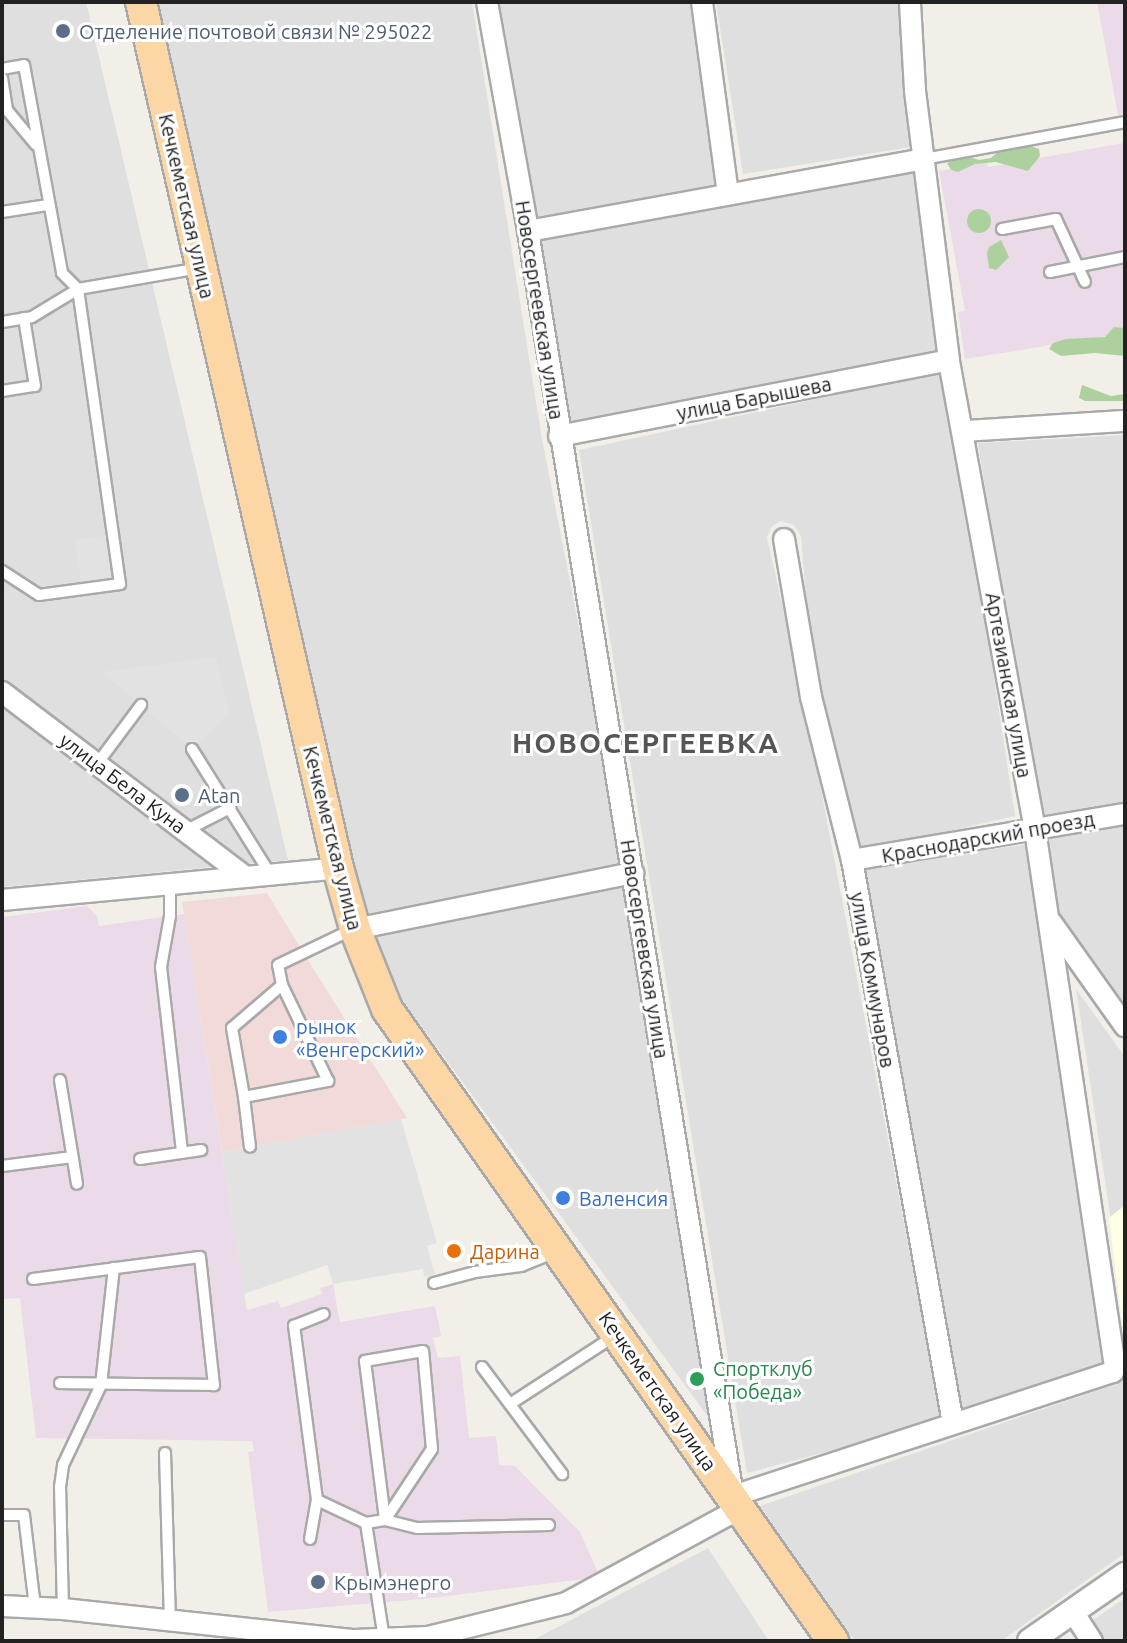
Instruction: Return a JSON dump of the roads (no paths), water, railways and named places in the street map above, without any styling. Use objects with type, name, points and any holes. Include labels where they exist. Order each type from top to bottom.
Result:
[{"type":"main road","name":"Кечкеметская улица","points":[[141,2],[338,868],[355,929],[387,1009],[833,1641]]},
{"type":"street","name":"Новосергеевская улица","points":[[487,2],[528,231],[559,436],[737,1502]]},
{"type":"street","points":[[702,2],[728,194]]},
{"type":"street","name":"Артезианская улица","points":[[910,2],[915,90],[949,360],[965,431],[1035,830],[1115,1367],[1113,1372],[953,1423]]},
{"type":"street","points":[[528,231],[924,159]]},
{"type":"street","name":"улица Барышева","points":[[559,436],[949,360]]},
{"type":"street","points":[[965,431],[1125,421]]},
{"type":"street","name":"улица Коммунаров","points":[[784,539],[811,697],[852,860],[953,1423]]},
{"type":"street","name":"улица Бела Куна","points":[[2,692],[243,875]]},
{"type":"street","name":"Краснодарский проезд","points":[[852,860],[1125,814]]},
{"type":"street","points":[[2,900],[269,872],[338,868]]},
{"type":"street","points":[[355,929],[633,873]]},
{"type":"street","points":[[1048,919],[1125,1026]]},
{"type":"street","points":[[2,1606],[63,1609],[354,1640],[428,1637],[566,1603],[737,1502],[953,1423]]},
{"type":"street","points":[[1030,1641],[1125,1575]]},
{"type":"street","points":[[1073,1612],[1092,1641]]},
{"type":"lane","points":[[2,69],[24,65],[62,273],[78,289],[120,584],[108,582],[39,595],[2,571]]},
{"type":"lane","points":[[2,78],[7,110],[38,148]]},
{"type":"lane","points":[[924,159],[1125,122]]},
{"type":"lane","points":[[2,212],[48,205]]},
{"type":"lane","points":[[1002,229],[1056,219],[1081,266],[1085,282]]},
{"type":"lane","points":[[1050,272],[1125,257]]},
{"type":"lane","points":[[2,322],[24,318],[78,289],[201,267]]},
{"type":"lane","points":[[2,391],[35,386],[24,318]]},
{"type":"lane","points":[[97,764],[141,705]]},
{"type":"lane","points":[[192,749],[269,872]]},
{"type":"lane","points":[[185,831],[230,808]]},
{"type":"lane","points":[[170,882],[170,916],[161,967],[182,1152]]},
{"type":"lane","points":[[244,1097],[328,1081],[282,985],[278,965],[355,929]]},
{"type":"lane","points":[[250,1147],[232,1028],[282,985]]},
{"type":"lane","points":[[60,1080],[77,1184]]},
{"type":"lane","points":[[140,1159],[201,1150]]},
{"type":"lane","points":[[2,1166],[72,1157]]},
{"type":"lane","points":[[434,1283],[475,1272],[521,1266],[558,1251]]},
{"type":"lane","points":[[33,1279],[200,1257],[214,1385],[60,1383]]},
{"type":"lane","points":[[63,1609],[60,1487],[63,1465],[101,1385],[114,1268]]},
{"type":"lane","points":[[310,1539],[317,1500],[294,1326],[324,1314]]},
{"type":"lane","points":[[510,1404],[617,1334]]},
{"type":"lane","points":[[423,1351],[432,1449],[385,1520],[365,1361],[423,1351]]},
{"type":"lane","points":[[482,1367],[562,1474]]},
{"type":"lane","points":[[165,1453],[170,1622]]},
{"type":"lane","points":[[317,1500],[366,1523],[385,1520],[417,1528],[549,1525]]},
{"type":"lane","points":[[2,1515],[24,1515],[35,1607]]},
{"type":"lane","points":[[366,1523],[384,1639]]},
{"type":"place","name":"Отделение почтовой связи № 295022","points":[[63,31]]},
{"type":"place","name":"Аtan","points":[[182,795]]},
{"type":"place","name":"рынок «Венгерский»","points":[[280,1037]]},
{"type":"place","name":"Валенсия","points":[[563,1198]]},
{"type":"place","name":"Дарина","points":[[454,1251]]},
{"type":"place","name":"Спортклуб «Победа»","points":[[697,1379]]},
{"type":"place","name":"Крымэнерго","points":[[318,1582]]},
{"type":"district","name":"НОВОСЕРГЕЕВКА","points":[[646,743]]}]
